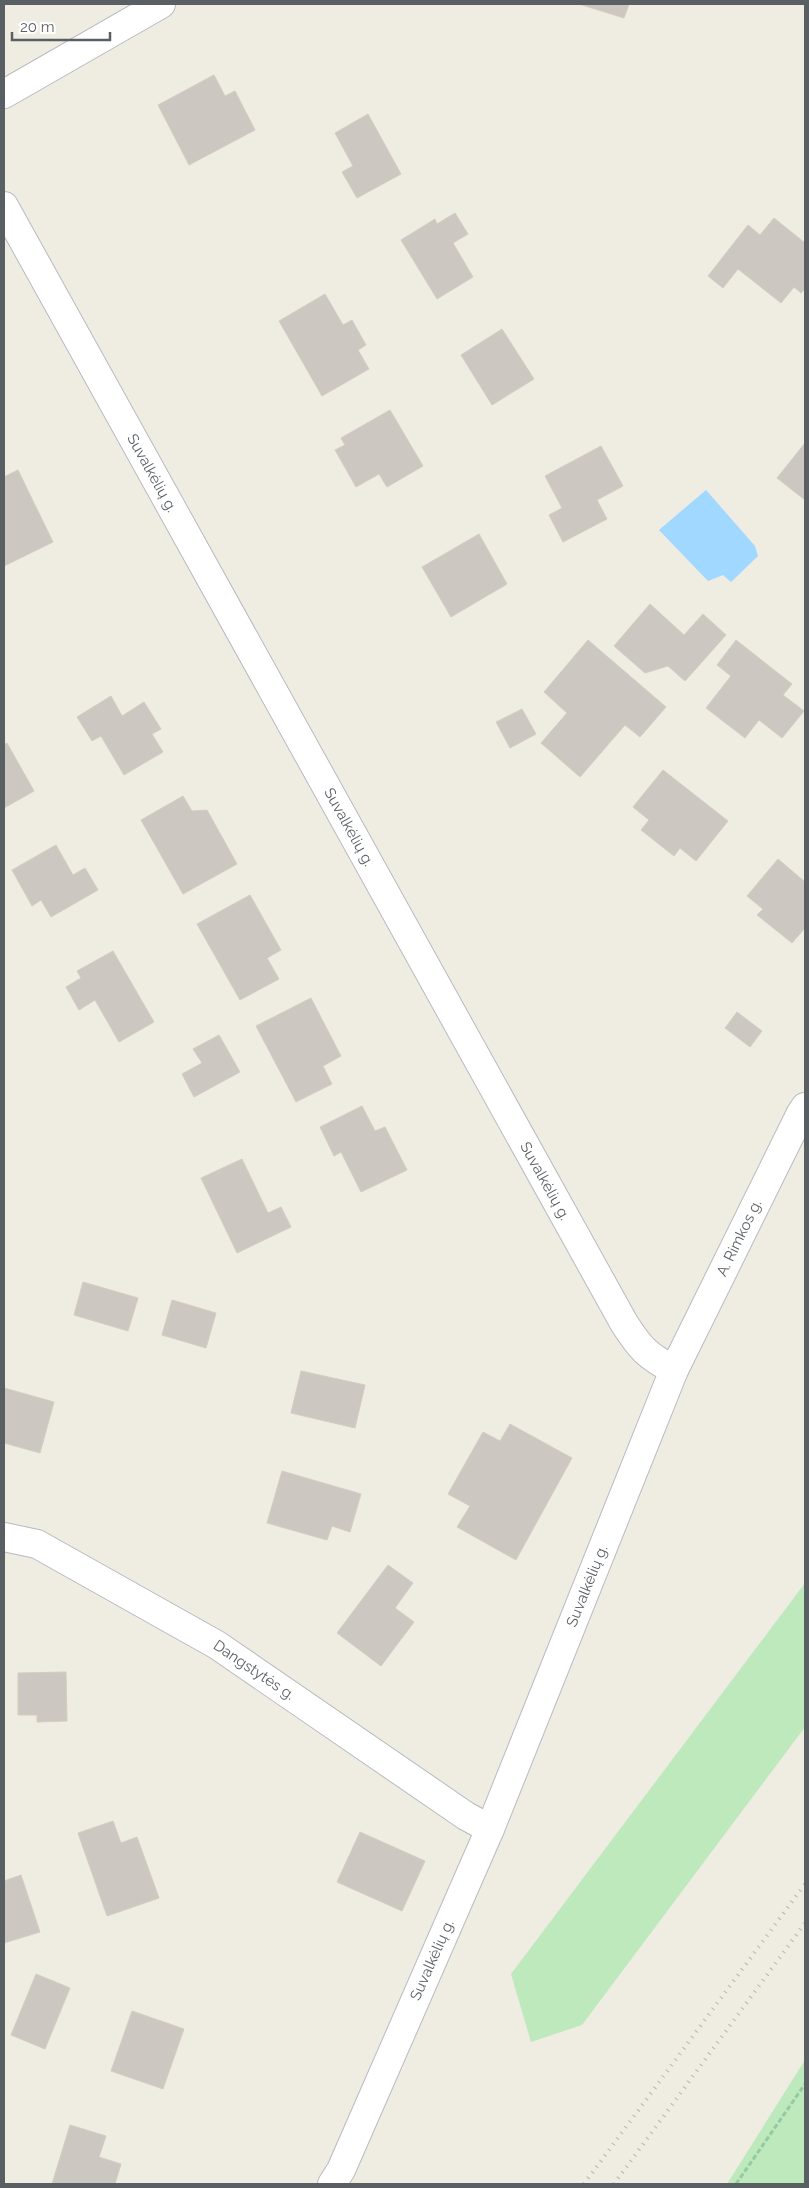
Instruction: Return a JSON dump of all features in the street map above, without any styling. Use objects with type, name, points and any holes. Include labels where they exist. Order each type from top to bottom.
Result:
[{"type":"street","points":[[4,94],[161,4]]},
{"type":"street","name":"Suvalkėlių g.","points":[[4,206],[624,1322],[639,1346],[654,1360],[674,1370],[490,1829],[341,2170],[332,2184]]},
{"type":"street","name":"A. Rimkos g.","points":[[674,1370],[805,1107]]},
{"type":"street","name":"Dangstytės g.","points":[[4,1537],[37,1544],[217,1645],[466,1816],[490,1829]]},
{"type":"path","points":[[736,2184],[805,2084]]},
{"type":"green space","points":[[805,1583],[805,1727],[582,2025],[531,2042],[511,1974]]},
{"type":"green space","points":[[805,2060],[805,2184],[727,2184]]},
{"type":"water","points":[[706,490],[755,546],[758,556],[731,582],[723,575],[708,581],[659,530]]},
{"type":"building","points":[[579,4],[629,4],[624,18]]},
{"type":"building","points":[[214,75],[225,96],[235,91],[255,130],[189,165],[158,105]]},
{"type":"building","points":[[368,114],[401,174],[357,198],[342,172],[353,166],[335,133]]},
{"type":"building","points":[[455,213],[468,234],[453,243],[473,277],[437,299],[401,240],[435,219],[437,224]]},
{"type":"building","points":[[774,218],[805,243],[805,289],[801,293],[794,287],[781,303],[738,269],[723,288],[708,276],[748,225],[760,235]]},
{"type":"building","points":[[325,294],[343,325],[352,320],[366,345],[358,350],[369,369],[322,396],[279,321]]},
{"type":"building","points":[[502,329],[534,379],[492,405],[461,355]]},
{"type":"building","points":[[390,410],[423,466],[387,487],[379,474],[356,487],[335,450],[345,445],[341,438]]},
{"type":"building","points":[[805,443],[805,500],[777,478]]},
{"type":"building","points":[[601,446],[623,486],[597,500],[607,519],[563,542],[549,515],[562,508],[545,476]]},
{"type":"building","points":[[18,470],[53,542],[4,566],[4,477]]},
{"type":"building","points":[[479,534],[507,584],[451,617],[422,567]]},
{"type":"building","points":[[650,604],[684,635],[703,614],[726,635],[685,681],[668,666],[645,673],[614,646]]},
{"type":"building","points":[[588,640],[666,707],[640,737],[625,725],[580,777],[541,743],[567,713],[544,692]]},
{"type":"building","points":[[736,640],[792,684],[783,695],[804,711],[782,738],[759,720],[745,738],[706,708],[731,676],[717,665]]},
{"type":"building","points":[[111,696],[122,716],[144,702],[161,729],[152,734],[163,752],[124,775],[101,736],[92,741],[77,717]]},
{"type":"building","points":[[522,709],[536,734],[510,748],[496,722]]},
{"type":"building","points":[[7,743],[34,791],[4,808],[4,745]]},
{"type":"building","points":[[663,770],[728,821],[696,861],[680,848],[674,856],[641,830],[649,820],[633,807]]},
{"type":"building","points":[[183,796],[192,811],[207,810],[237,864],[183,894],[141,820]]},
{"type":"building","points":[[56,845],[73,875],[85,868],[98,890],[51,917],[41,900],[32,906],[12,870]]},
{"type":"building","points":[[778,859],[805,882],[805,928],[792,943],[757,915],[763,909],[747,896]]},
{"type":"building","points":[[250,895],[281,950],[267,958],[279,979],[240,1000],[197,924]]},
{"type":"building","points":[[113,951],[154,1022],[119,1042],[95,1000],[79,1010],[66,987],[81,978],[77,971]]},
{"type":"building","points":[[311,998],[341,1056],[323,1066],[332,1084],[296,1102],[256,1026]]},
{"type":"building","points":[[737,1012],[762,1031],[750,1047],[725,1028]]},
{"type":"building","points":[[219,1035],[240,1072],[194,1097],[182,1074],[202,1063],[193,1049]]},
{"type":"building","points":[[362,1106],[375,1131],[385,1127],[407,1170],[361,1192],[341,1152],[334,1156],[320,1127]]},
{"type":"building","points":[[242,1159],[268,1213],[281,1207],[291,1227],[237,1253],[201,1178]]},
{"type":"building","points":[[83,1282],[138,1298],[128,1331],[74,1315]]},
{"type":"building","points":[[172,1300],[216,1313],[206,1348],[162,1335]]},
{"type":"building","points":[[301,1371],[365,1385],[355,1428],[291,1413]]},
{"type":"building","points":[[4,1388],[54,1402],[40,1453],[4,1443]]},
{"type":"building","points":[[510,1424],[572,1458],[516,1560],[457,1527],[470,1506],[448,1494],[483,1432],[500,1441]]},
{"type":"building","points":[[282,1471],[361,1494],[350,1532],[332,1526],[327,1540],[267,1523]]},
{"type":"building","points":[[388,1565],[413,1583],[395,1608],[414,1622],[381,1666],[337,1633]]},
{"type":"building","points":[[66,1672],[67,1721],[37,1722],[37,1715],[18,1715],[18,1673]]},
{"type":"building","points":[[113,1821],[121,1843],[137,1837],[159,1898],[107,1916],[78,1833]]},
{"type":"building","points":[[360,1832],[425,1861],[402,1911],[337,1882]]},
{"type":"building","points":[[21,1875],[40,1932],[4,1943],[4,1881]]},
{"type":"building","points":[[36,1974],[70,1988],[45,2049],[11,2035]]},
{"type":"building","points":[[132,2011],[184,2029],[163,2089],[111,2071]]},
{"type":"building","points":[[70,2125],[106,2136],[99,2157],[121,2164],[115,2184],[52,2184]]},
{"type":"railway","points":[[584,2184],[805,1884]]},
{"type":"railway","points":[[614,2184],[805,1923]]}]
